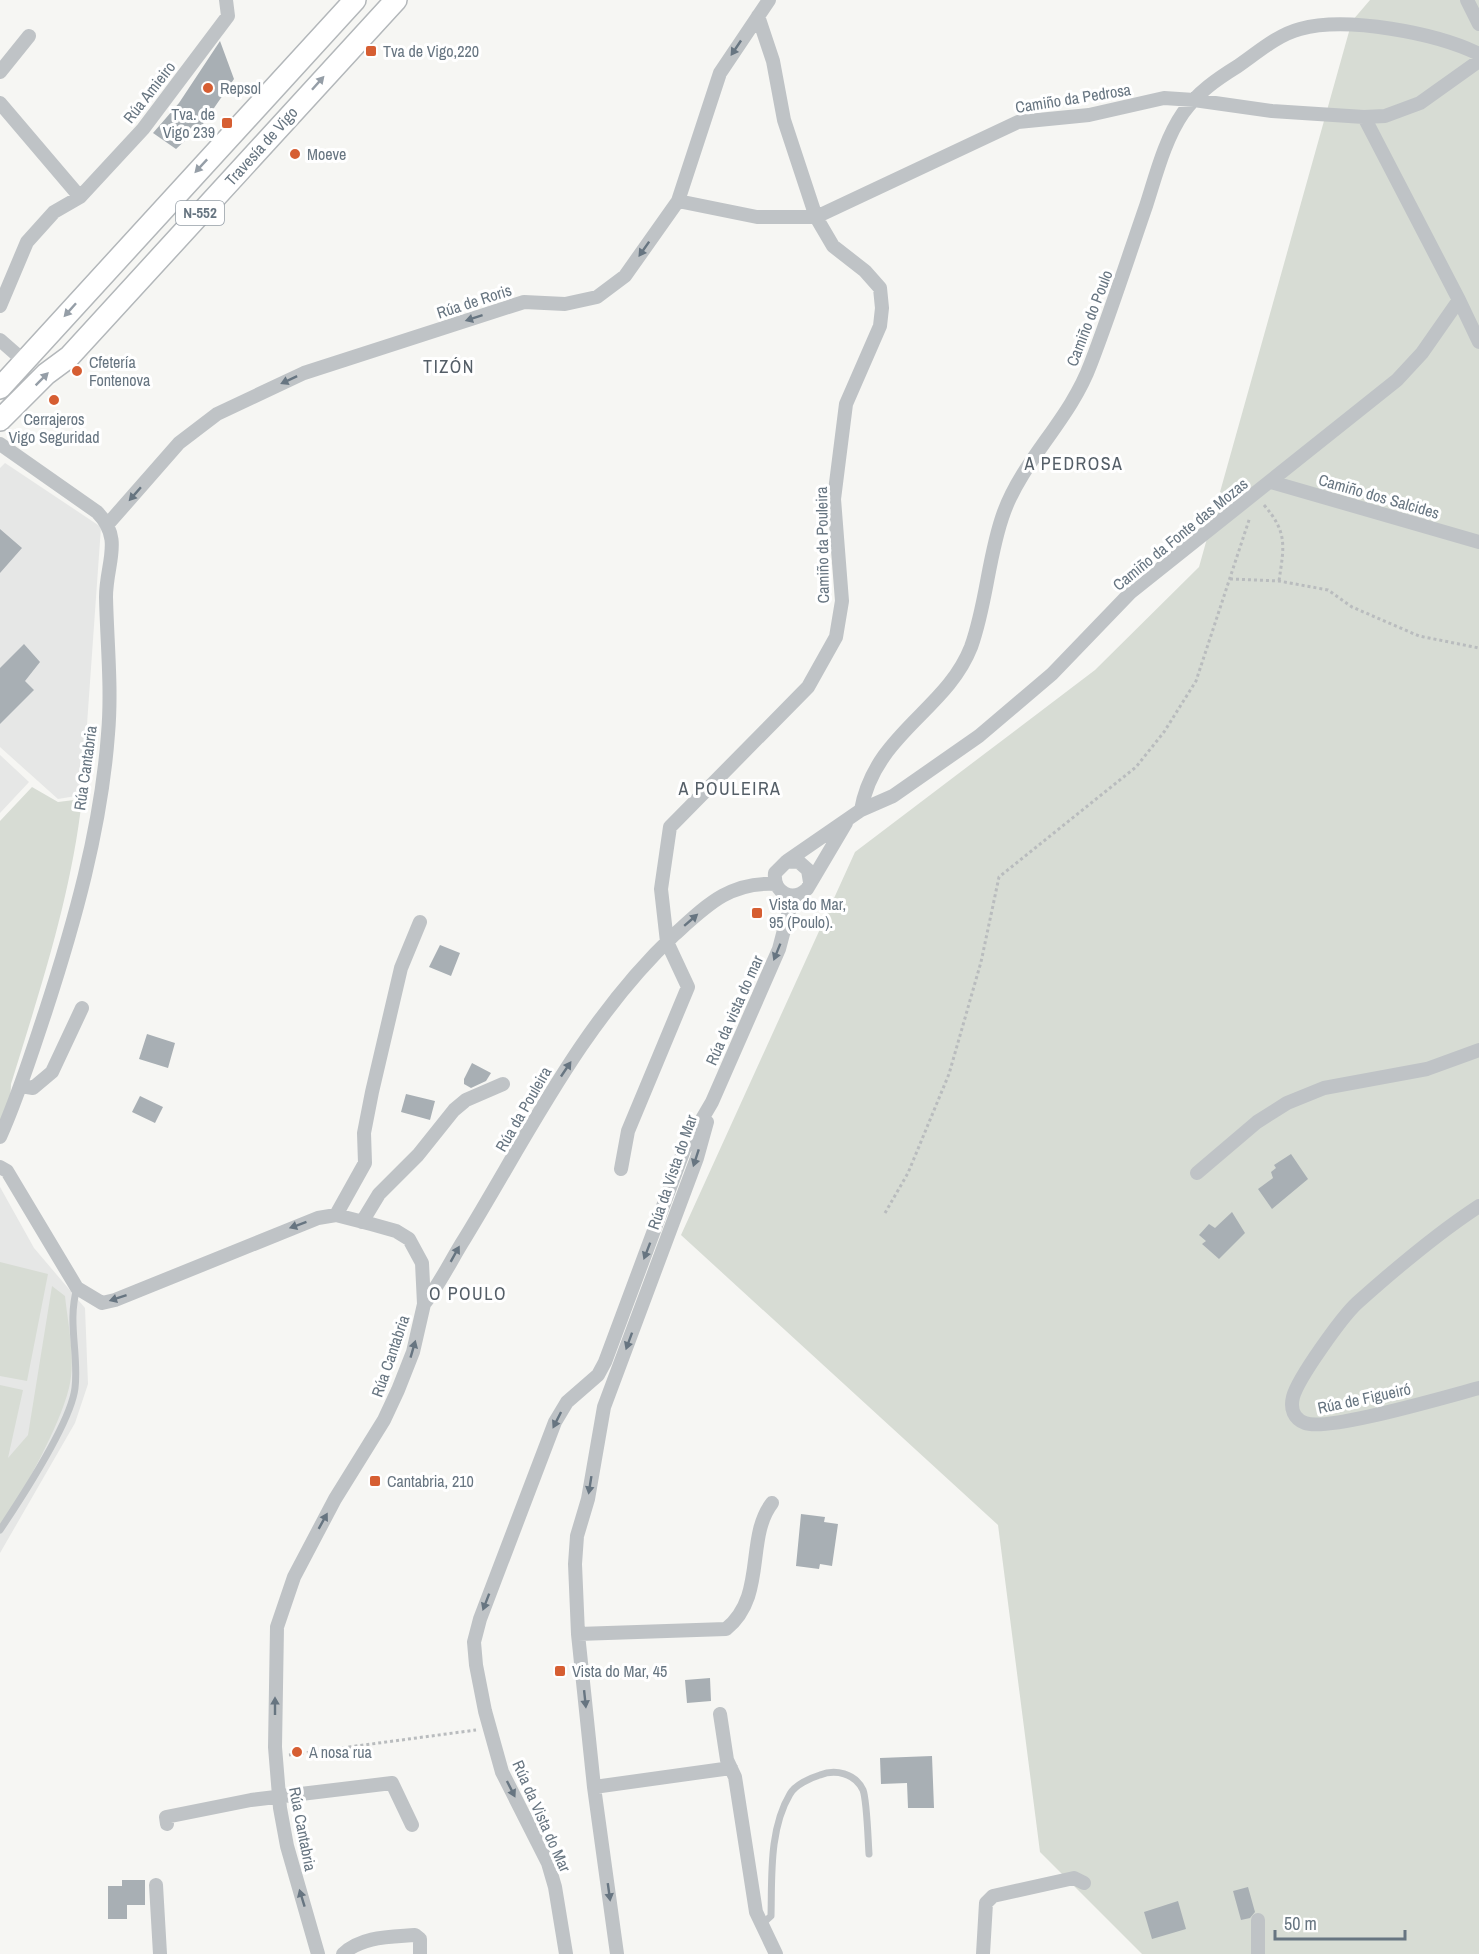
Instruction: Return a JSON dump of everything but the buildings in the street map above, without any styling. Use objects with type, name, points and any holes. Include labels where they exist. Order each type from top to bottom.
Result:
[{"type":"main road","name":"Travesía de Vigo","points":[[0,388],[355,0]]},
{"type":"main road","name":"Travesía de Vigo","points":[[0,420],[46,375],[69,357],[396,0]]},
{"type":"street","name":"Rúa Amieiro","points":[[0,306],[27,242],[54,212],[80,197],[143,129],[228,16],[226,0]]},
{"type":"street","name":"Rúa de Roris","points":[[108,524],[179,443],[217,414],[265,391],[304,373],[524,302],[565,304],[597,297],[626,276],[678,201],[720,73],[769,0]]},
{"type":"street","points":[[1467,0],[1479,24]]},
{"type":"street","name":"Camiño da Pouleira","points":[[667,942],[662,889],[670,827],[808,687],[836,637],[842,601],[834,499],[846,404],[880,326],[882,308],[880,288],[865,271],[833,246],[816,217],[784,120],[773,61],[758,16]]},
{"type":"street","name":"Camiño do Poulo","points":[[855,815],[880,759],[951,679],[971,647],[1003,513],[1020,479],[1072,405],[1123,277],[1168,145],[1183,114],[1194,100],[1215,81],[1281,37],[1298,29],[1320,26],[1372,27],[1426,34],[1479,54]]},
{"type":"street","points":[[0,72],[29,36]]},
{"type":"street","name":"Camiño da Pedrosa","points":[[678,201],[757,217],[816,217],[1018,122],[1089,115],[1164,99],[1194,100],[1272,111],[1364,117],[1385,116],[1420,102],[1479,61]]},
{"type":"street","points":[[0,103],[80,197]]},
{"type":"street","points":[[1364,117],[1479,342]]},
{"type":"street","name":"Camiño da Fonte das Mozas","points":[[787,861],[855,815],[893,796],[979,736],[1052,674],[1131,592],[1397,380],[1422,353],[1459,300]]},
{"type":"street","points":[[0,340],[24,361]]},
{"type":"street","points":[[0,444],[97,513],[108,524]]},
{"type":"street","name":"Camiño dos Salcides","points":[[1271,482],[1479,542]]},
{"type":"street","name":"Rúa Cantabria","points":[[0,1137],[21,1086],[70,934],[105,762],[108,732],[106,593],[113,536],[108,524]]},
{"type":"street","points":[[810,882],[810,874],[803,864],[787,861],[778,868],[776,884],[782,893],[793,896],[804,892],[855,815]]},
{"type":"street","name":"Rúa da Pouleira","points":[[424,1304],[580,1048],[618,997],[667,942],[703,910],[732,890],[752,884],[776,884]]},
{"type":"street","name":"Rúa da vista do mar","points":[[712,1102],[779,949],[793,896]]},
{"type":"street","points":[[336,1215],[365,1163],[364,1133],[372,1092],[402,968],[420,922]]},
{"type":"street","points":[[621,1169],[628,1131],[688,987],[667,942]]},
{"type":"street","points":[[21,1086],[33,1088],[52,1072],[82,1008]]},
{"type":"street","points":[[1197,1173],[1257,1122],[1287,1103],[1324,1088],[1427,1069],[1479,1050]]},
{"type":"street","points":[[362,1222],[379,1194],[418,1155],[454,1110],[466,1100],[503,1084]]},
{"type":"street","name":"Rúa da Vista do Mar","points":[[617,1954],[594,1787],[578,1634],[575,1564],[577,1536],[588,1499],[600,1422],[694,1165],[712,1102]]},
{"type":"street","name":"Rúa da Vista do Mar","points":[[566,1954],[555,1887],[548,1863],[502,1772],[489,1728],[476,1665],[474,1642],[480,1619],[555,1422],[577,1392],[598,1376],[605,1362],[684,1150],[712,1102]]},
{"type":"street","name":"Rúa Cantabria","points":[[0,1167],[7,1171],[77,1288],[102,1303],[115,1300],[286,1229],[318,1218],[336,1215],[396,1231],[409,1239],[422,1263],[424,1304],[406,1371],[384,1420],[318,1531],[294,1577],[280,1614],[275,1657],[275,1747],[279,1796],[286,1846],[318,1954]]},
{"type":"street","name":"Rúa de Figueiró","points":[[1479,1206],[1454,1223],[1356,1305],[1337,1327],[1296,1390],[1292,1409],[1296,1418],[1305,1423],[1331,1425],[1479,1388]]},
{"type":"street","points":[[577,1392],[612,1387]]},
{"type":"street","points":[[578,1634],[726,1629],[737,1616],[753,1585],[762,1523],[772,1503]]},
{"type":"street","points":[[720,1714],[723,1743],[735,1777],[748,1870],[761,1925],[776,1954]]},
{"type":"street","points":[[594,1787],[731,1768]]},
{"type":"street","points":[[167,1824],[166,1816],[279,1796],[392,1782],[412,1825]]},
{"type":"street","points":[[982,1954],[986,1903],[993,1896],[1074,1878],[1084,1883]]},
{"type":"street","points":[[156,1885],[159,1954]]},
{"type":"street","points":[[1258,1920],[1258,1954]]},
{"type":"street","points":[[343,1954],[355,1945],[371,1940],[415,1935],[420,1939],[420,1954]]},
{"type":"lane","points":[[0,1530],[64,1421],[75,1391],[76,1362],[72,1317],[77,1288]]},
{"type":"lane","points":[[761,1925],[771,1916],[774,1855],[779,1819],[791,1792],[810,1778],[829,1771],[846,1773],[862,1790],[869,1854]]},
{"type":"path","points":[[885,1213],[908,1173],[949,1074],[981,962],[999,877],[1136,767],[1164,732],[1196,681],[1247,533],[1255,494]]},
{"type":"path","points":[[1255,494],[1279,522],[1285,544],[1279,581]]},
{"type":"path","points":[[1230,579],[1279,581],[1328,590],[1352,608],[1419,636],[1479,648]]},
{"type":"path","points":[[288,1755],[489,1728]]},
{"type":"shaded area","points":[[1370,0],[1479,0],[1479,1954],[1142,1954],[1040,1852],[998,1525],[681,1235],[855,852],[1095,670],[1199,567],[1352,21]]},
{"type":"shaded area","points":[[5,463],[101,527],[82,795],[58,799],[0,747],[0,468]]},
{"type":"shaded area","points":[[0,755],[29,782],[0,813]]},
{"type":"shaded area","points":[[32,787],[58,802],[82,799],[77,836],[62,907],[11,1084],[10,1104],[0,1126],[0,821]]},
{"type":"shaded area","points":[[0,1187],[34,1248],[85,1308],[88,1384],[75,1423],[0,1553]]},
{"type":"shaded area","points":[[0,1262],[48,1274],[27,1381],[0,1376]]},
{"type":"shaded area","points":[[52,1286],[65,1296],[72,1354],[69,1388],[41,1457],[6,1523],[0,1527],[0,1385],[23,1390],[8,1458],[28,1435]]},
{"type":"place","name":"Tva de Vigo,220","points":[[371,51]]},
{"type":"place","name":"Repsol","points":[[208,88]]},
{"type":"place","name":"Tva. de Vigo 239","points":[[227,123]]},
{"type":"place","name":"Moeve","points":[[295,154]]},
{"type":"place","name":"Cfetería Fontenova","points":[[77,371]]},
{"type":"place","name":"Cerrajeros Vigo Seguridad","points":[[54,400]]},
{"type":"place","name":"Vista do Mar, 95 (Poulo).","points":[[757,913]]},
{"type":"place","name":"Cantabria, 210","points":[[375,1481]]},
{"type":"place","name":"Vista do Mar, 45","points":[[560,1671]]},
{"type":"place","name":"A nosa rua","points":[[297,1752]]},
{"type":"district","name":"TIZÓN","points":[[449,367]]},
{"type":"district","name":"A PEDROSA","points":[[1074,464]]},
{"type":"district","name":"A POULEIRA","points":[[730,789]]},
{"type":"district","name":"O POULO","points":[[468,1294]]}]
